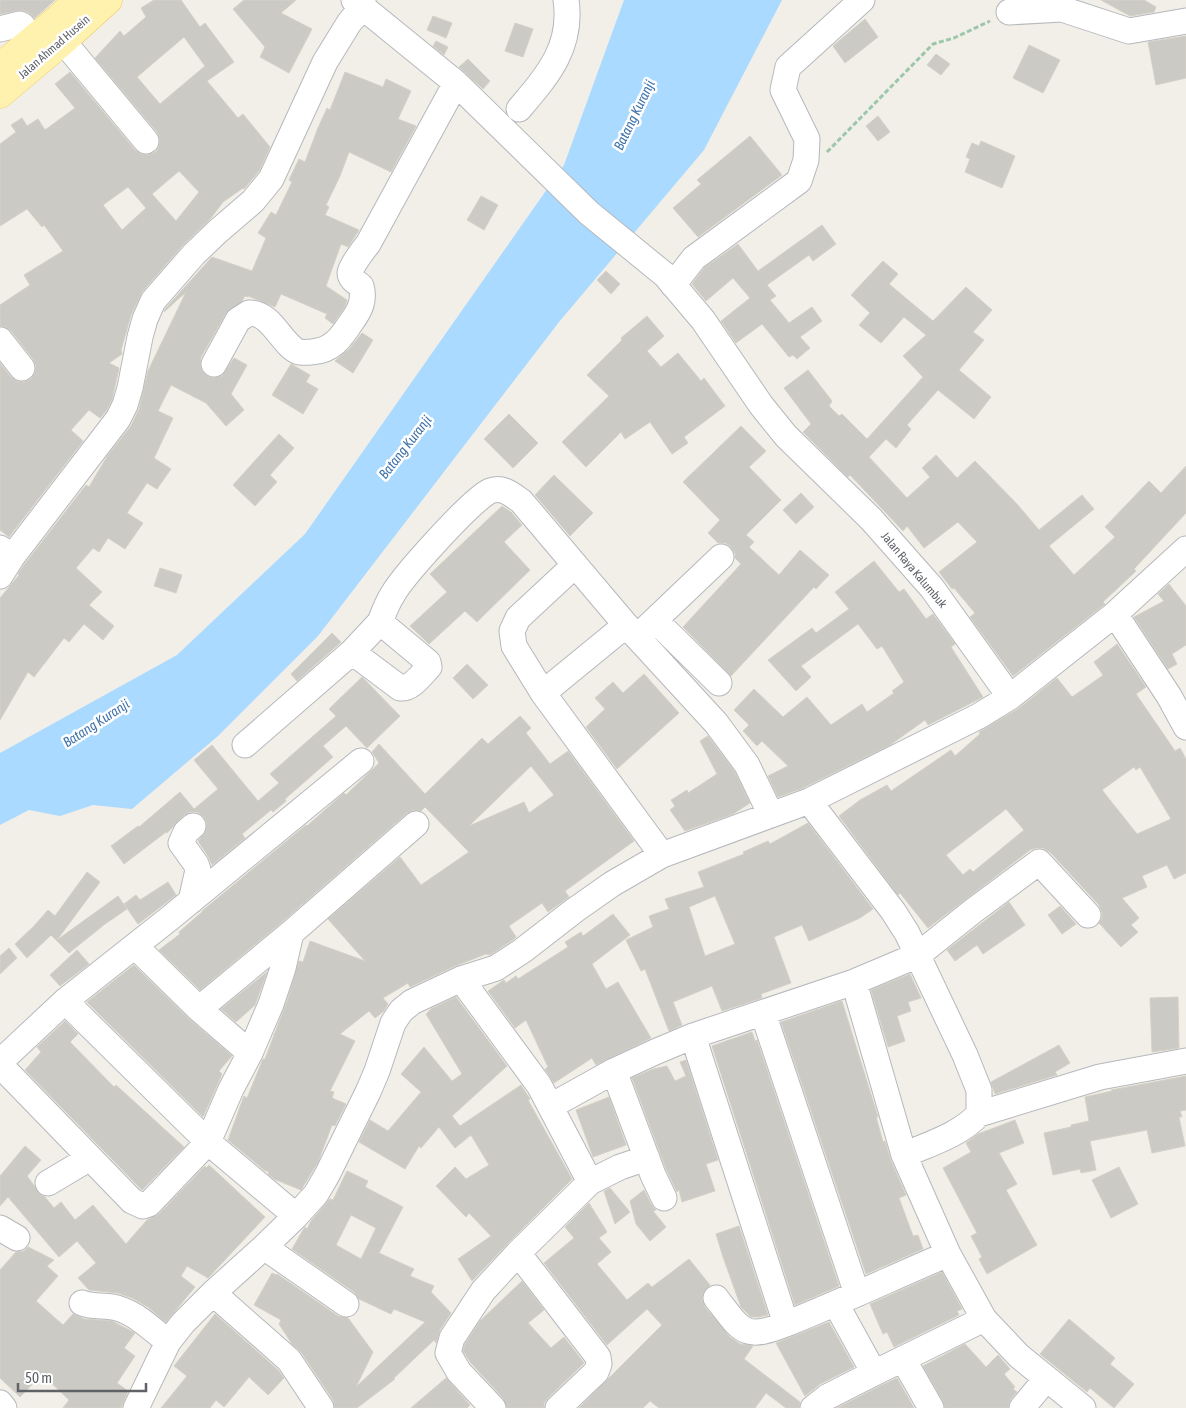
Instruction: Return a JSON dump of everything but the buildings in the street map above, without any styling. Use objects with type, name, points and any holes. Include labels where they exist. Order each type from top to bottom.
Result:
[{"type":"main road","name":"Jalan Ahmad Husein","points":[[0,67],[78,0]]},
{"type":"main road","name":"Jalan Ahmad Husein","points":[[0,94],[108,0]]},
{"type":"street","points":[[519,109],[550,72],[565,37],[568,14],[566,0]]},
{"type":"street","points":[[669,280],[694,258],[799,181],[806,160],[807,139],[783,90],[788,67],[862,0]]},
{"type":"street","points":[[4,560],[118,419],[125,405],[140,336],[153,301],[194,254],[253,201],[271,180],[325,62],[360,2]]},
{"type":"street","name":"Jalan Raya Kalumbuk","points":[[360,2],[456,82],[589,213],[669,280],[703,320],[761,405],[786,436],[871,519],[932,588],[1010,697]]},
{"type":"street","points":[[1009,12],[1062,9],[1129,31],[1186,22]]},
{"type":"street","points":[[0,29],[20,24],[32,39]]},
{"type":"street","points":[[63,41],[146,141]]},
{"type":"street","points":[[214,364],[238,320],[249,313],[259,315],[271,324],[300,353],[320,352],[338,342],[359,311],[363,298],[361,286],[352,279],[350,273],[368,244],[456,82]]},
{"type":"street","points":[[0,340],[22,368]]},
{"type":"street","points":[[245,745],[352,652],[380,622],[394,592],[477,500],[491,490],[504,489],[521,501],[631,631],[716,723],[747,766],[771,815]]},
{"type":"street","points":[[136,1408],[168,1342],[213,1293],[264,1248],[316,1194],[377,1071],[393,1023],[412,1002],[461,979],[496,968],[612,884],[662,855],[809,801],[979,716],[1010,697],[1116,614],[1186,549]]},
{"type":"street","points":[[543,693],[631,631],[655,620],[721,557]]},
{"type":"street","points":[[575,565],[518,618],[512,632],[514,646],[543,693],[662,855]]},
{"type":"street","points":[[1116,614],[1178,694],[1186,727]]},
{"type":"street","points":[[655,620],[720,683]]},
{"type":"street","points":[[352,652],[400,688],[405,689],[430,667],[428,662],[380,622]]},
{"type":"street","points":[[291,933],[283,968],[271,1004],[208,1142],[149,1204],[143,1206],[132,1201],[0,1064],[65,1001],[362,761]]},
{"type":"street","points":[[809,801],[893,911],[907,933],[965,1055],[979,1090],[979,1114]]},
{"type":"street","points":[[199,1009],[291,933],[416,824]]},
{"type":"street","points":[[191,901],[198,870],[182,843],[186,832],[193,826]]},
{"type":"street","points":[[551,1106],[614,1071],[655,1052],[694,1036],[854,982],[918,955],[1039,862],[1088,915]]},
{"type":"street","points":[[135,946],[199,1009],[250,1053]]},
{"type":"street","points":[[461,979],[538,1085],[551,1106],[590,1182]]},
{"type":"street","points":[[854,982],[904,1155],[948,1254],[984,1319],[1018,1356],[1083,1408]]},
{"type":"street","points":[[65,1001],[208,1142],[296,1216]]},
{"type":"street","points":[[763,1013],[846,1299],[874,1372]]},
{"type":"street","points":[[694,1036],[786,1324]]},
{"type":"street","points":[[904,1155],[953,1134],[971,1124],[979,1114],[1100,1077],[1186,1061]]},
{"type":"street","points":[[614,1071],[664,1198]]},
{"type":"street","points":[[48,1183],[90,1158]]},
{"type":"street","points":[[493,1408],[460,1372],[448,1353],[452,1338],[483,1291],[518,1253],[590,1182],[620,1167],[647,1158]]},
{"type":"street","points":[[264,1248],[346,1304]]},
{"type":"street","points":[[518,1253],[598,1356],[599,1364],[596,1372],[558,1408]]},
{"type":"street","points":[[716,1298],[735,1322],[750,1332],[767,1332],[948,1254]]},
{"type":"street","points":[[213,1293],[289,1360],[322,1408]]},
{"type":"street","points":[[82,1303],[90,1307],[118,1308],[136,1317],[168,1342]]},
{"type":"street","points":[[813,1408],[827,1397],[874,1372],[984,1319]]},
{"type":"street","points":[[903,1359],[932,1408]]},
{"type":"street","points":[[1022,1408],[1046,1379]]},
{"type":"street","points":[[0,1403],[4,1408]]},
{"type":"path","points":[[826,154],[933,44],[954,38],[1009,12]]},
{"type":"water","name":"Batang Kuranji","points":[[624,0],[782,0],[704,150],[559,322],[318,636],[218,736],[132,809],[93,805],[60,816],[29,810],[0,825],[0,753],[177,655],[305,534],[564,165]]}]
